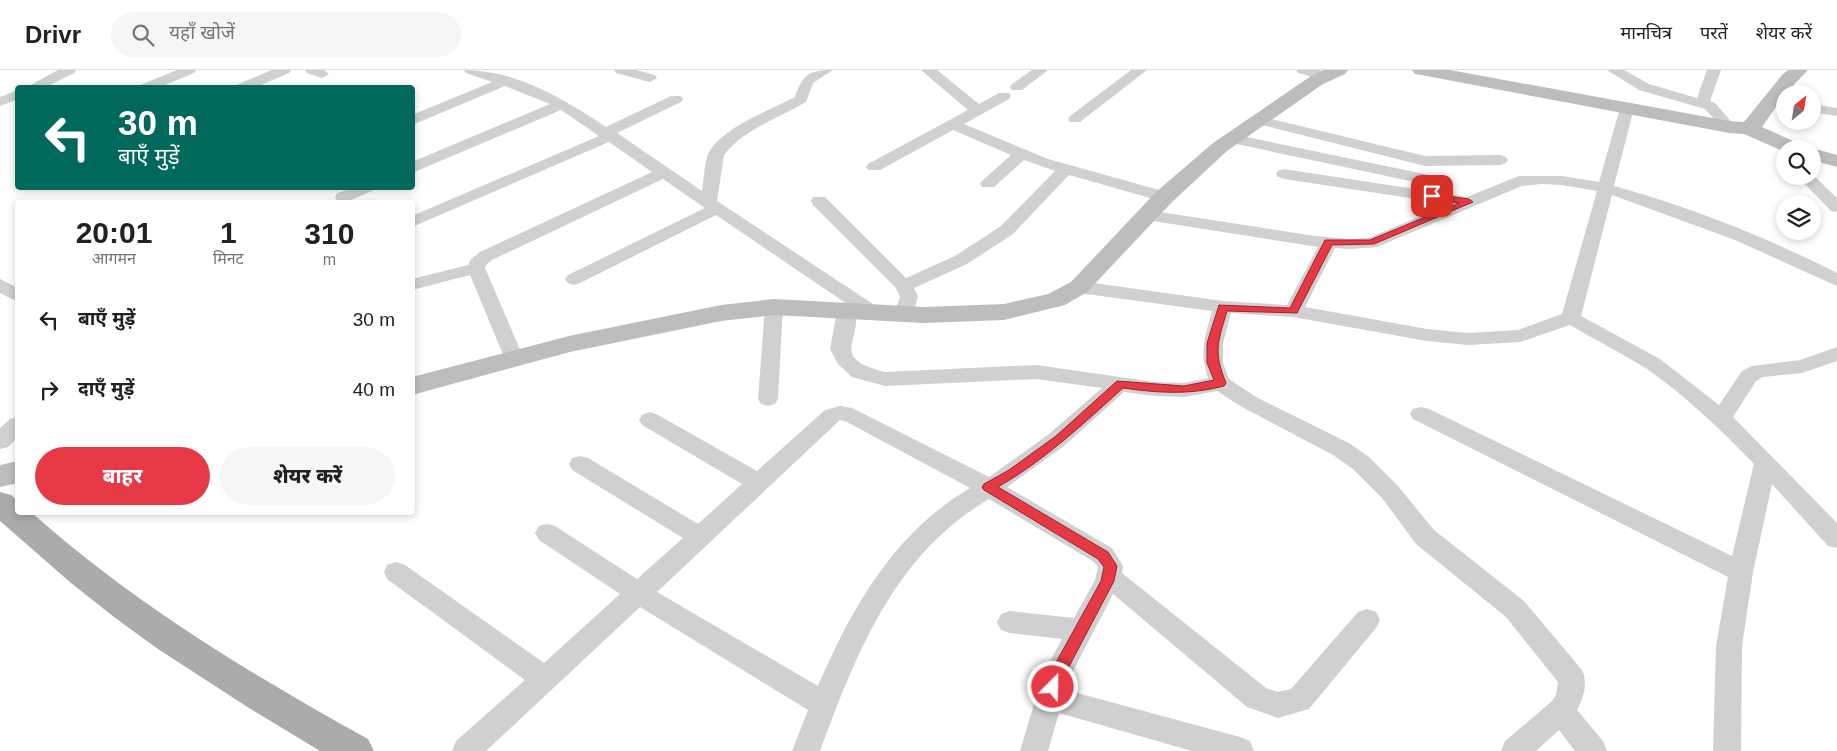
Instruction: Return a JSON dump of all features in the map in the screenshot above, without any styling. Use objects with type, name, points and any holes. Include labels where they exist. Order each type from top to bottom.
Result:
[{"type":"main road","points":[[1422,70],[1738,127],[1776,142]]},
{"type":"main road","points":[[1786,85],[1788,79],[1800,70]]},
{"type":"main road","points":[[415,385],[569,344],[712,315],[774,307],[904,314],[1004,312],[1056,300],[1079,287],[1164,197],[1232,139],[1322,72]]},
{"type":"main road","points":[[1738,127],[1754,125],[1776,105]]},
{"type":"main road","points":[[1821,157],[1837,161]]},
{"type":"main road","points":[[0,476],[15,473]]},
{"type":"main road","points":[[0,503],[38,540],[151,625],[212,668],[355,751]]},
{"type":"street","points":[[38,85],[69,70]]},
{"type":"street","points":[[152,85],[189,70]]},
{"type":"street","points":[[249,85],[284,70]]},
{"type":"street","points":[[471,70],[501,77],[562,104],[872,312]]},
{"type":"street","points":[[625,70],[650,78]]},
{"type":"street","points":[[714,205],[716,154],[720,148],[772,114],[801,99],[807,81],[826,70]]},
{"type":"street","points":[[928,70],[978,110]]},
{"type":"street","points":[[1017,88],[1041,70]]},
{"type":"street","points":[[1075,119],[1140,70]]},
{"type":"street","points":[[1702,103],[1714,70]]},
{"type":"street","points":[[1571,318],[1606,187],[1622,107],[1617,72]]},
{"type":"street","points":[[1617,72],[1650,90],[1702,103],[1738,127]]},
{"type":"street","points":[[415,120],[501,77]]},
{"type":"street","points":[[0,102],[15,95]]},
{"type":"street","points":[[874,167],[1004,96]]},
{"type":"street","points":[[415,221],[609,134],[676,98]]},
{"type":"street","points":[[415,167],[562,104]]},
{"type":"street","points":[[1821,109],[1837,112]]},
{"type":"street","points":[[1259,120],[1425,161],[1500,160]]},
{"type":"street","points":[[952,124],[1021,154],[1065,169],[1164,197]]},
{"type":"street","points":[[1232,139],[1429,180]]},
{"type":"street","points":[[988,184],[1021,154]]},
{"type":"street","points":[[904,286],[961,260],[1007,230],[1065,169]]},
{"type":"street","points":[[514,359],[476,268],[477,263],[486,256],[665,172]]},
{"type":"street","points":[[1284,174],[1469,202]]},
{"type":"street","points":[[1147,215],[1329,242],[1371,242],[1520,181],[1540,178],[1560,179],[1606,187],[1743,236],[1799,260],[1837,280]]},
{"type":"street","points":[[1814,185],[1837,207]]},
{"type":"street","points":[[332,190],[346,200],[363,190]]},
{"type":"street","points":[[818,201],[904,286],[909,297],[904,314]]},
{"type":"street","points":[[574,279],[714,205]]},
{"type":"street","points":[[1293,311],[1329,242]]},
{"type":"street","points":[[415,284],[476,268]]},
{"type":"street","points":[[0,285],[15,294]]},
{"type":"street","points":[[1079,287],[1222,308],[1293,311],[1427,335],[1468,339],[1520,336],[1571,318],[1630,350],[1677,381],[1722,418],[1837,539]]},
{"type":"street","points":[[768,399],[774,307]]},
{"type":"street","points":[[1222,308],[1213,343],[1213,363],[1220,383],[1249,402],[1341,449],[1361,464],[1390,492],[1425,537],[1515,609],[1572,679],[1569,698],[1561,711],[1515,751]]},
{"type":"street","points":[[846,311],[840,349],[845,359],[859,372],[885,379],[1036,372],[1155,389],[1184,390],[1220,383]]},
{"type":"street","points":[[1722,418],[1748,376],[1759,371],[1802,366],[1837,354]]},
{"type":"street","points":[[806,751],[839,664],[869,606],[908,553],[950,512],[1013,473],[1060,439],[1120,384]]},
{"type":"street","points":[[466,751],[757,482],[833,415],[840,412],[852,415],[988,487],[1103,556],[1111,566],[1108,576],[1056,677],[1034,751]]},
{"type":"street","points":[[1421,414],[1741,572]]},
{"type":"street","points":[[650,420],[757,482]]},
{"type":"street","points":[[0,441],[15,427]]},
{"type":"street","points":[[1727,751],[1729,646],[1741,572],[1765,463]]},
{"type":"street","points":[[580,464],[699,536]]},
{"type":"street","points":[[547,533],[638,592],[823,704]]},
{"type":"street","points":[[396,572],[545,679]]},
{"type":"street","points":[[1108,576],[1257,698],[1278,704],[1299,700],[1367,620]]},
{"type":"street","points":[[1010,622],[1080,630]]},
{"type":"street","points":[[1050,698],[1240,751]]},
{"type":"street","points":[[1561,711],[1593,751]]},
{"type":"route","points":[[1053,687],[1056,677],[1107,581],[1111,566],[1103,556],[1085,544],[988,487],[1013,473],[1060,439],[1120,384],[1155,389],[1184,390],[1220,383],[1213,363],[1213,343],[1222,308],[1293,311],[1329,242],[1349,244],[1371,242],[1469,202],[1432,196]]}]
